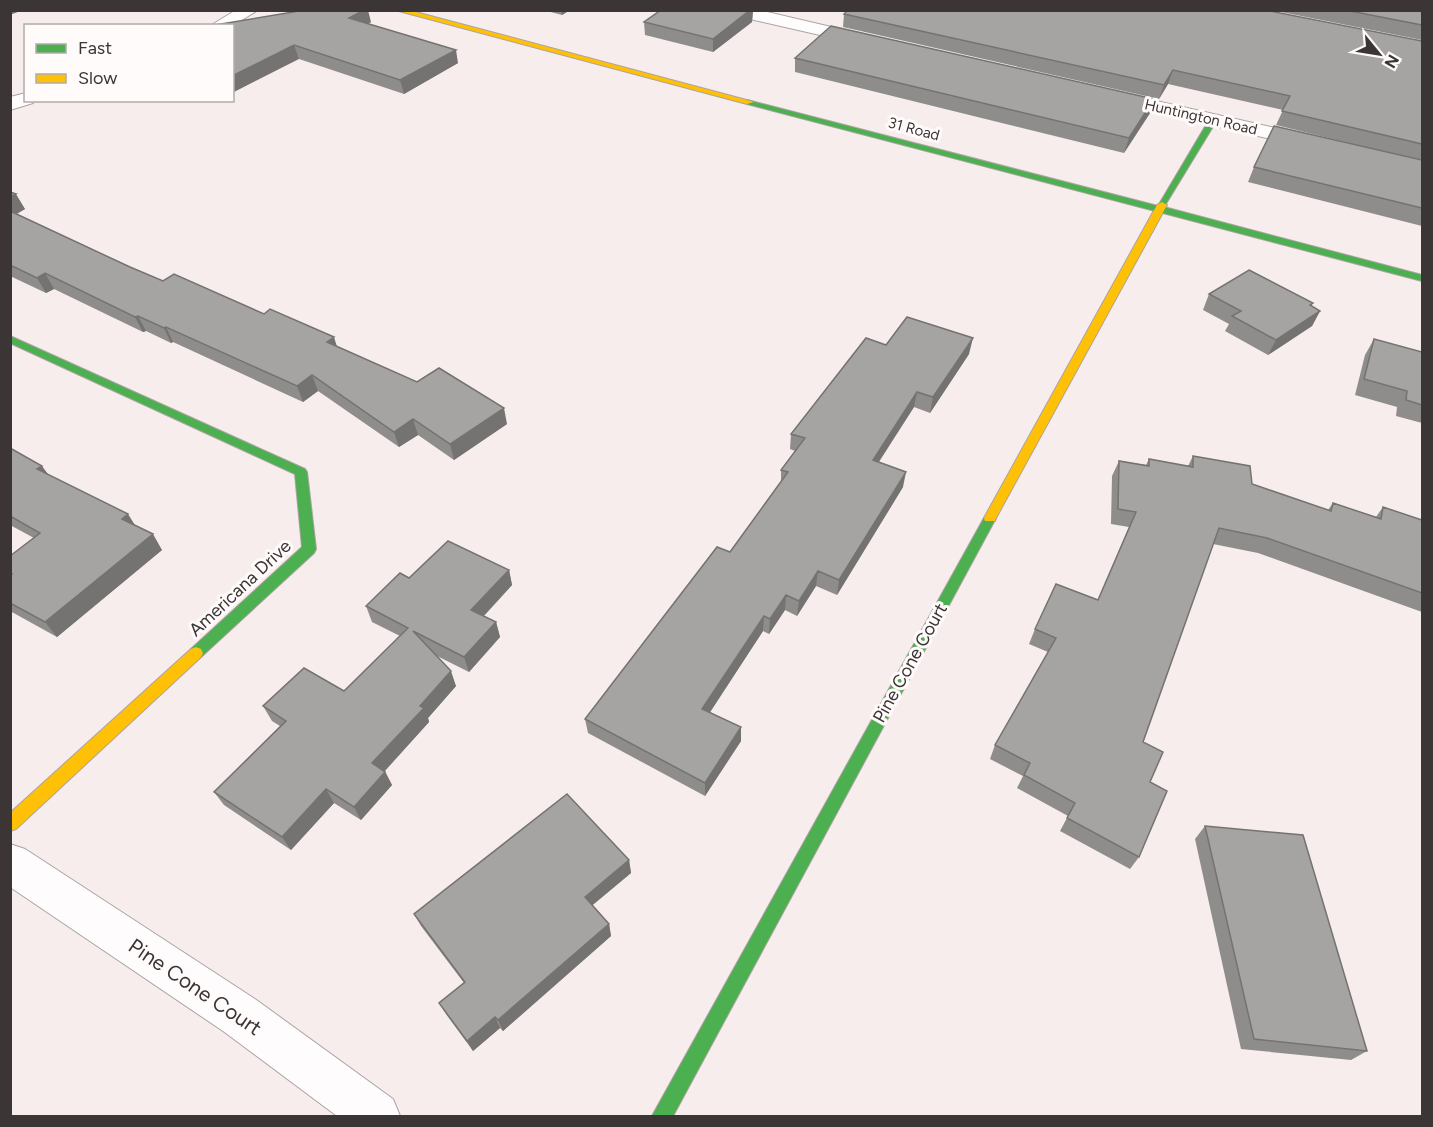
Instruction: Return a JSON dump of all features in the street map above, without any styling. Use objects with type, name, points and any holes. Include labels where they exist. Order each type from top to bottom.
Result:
[{"type":"street","points":[[223,24],[250,10]]},
{"type":"street","name":"31 Road","points":[[398,10],[1422,278]]},
{"type":"street","points":[[734,10],[886,45]]},
{"type":"street","name":"Huntington Road","points":[[1084,90],[1329,146]]},
{"type":"street","name":"Pine Cone Court","points":[[662,1116],[1159,210],[1213,120]]},
{"type":"street","name":"Americana Drive","points":[[10,339],[301,472],[309,549],[10,824]]},
{"type":"street","name":"Pine Cone Court","points":[[10,863],[239,1015],[376,1116]]},
{"type":"building","points":[[305,10],[364,10],[349,18],[456,50],[400,80],[294,45],[234,75],[234,24],[221,24]]},
{"type":"building","points":[[661,10],[750,10],[713,39],[644,22]]},
{"type":"building","points":[[848,10],[1265,10],[1422,41],[1422,144],[1282,111],[1290,96],[1173,70],[1164,85],[844,14]]},
{"type":"building","points":[[1345,10],[1422,10],[1422,25]]},
{"type":"building","points":[[831,26],[1154,99],[1129,138],[795,58]]},
{"type":"building","points":[[1274,126],[1422,160],[1422,208],[1254,167]]},
{"type":"building","points":[[10,211],[163,281],[174,274],[264,314],[270,309],[334,337],[327,342],[417,382],[439,368],[504,408],[450,444],[413,419],[394,432],[312,375],[297,386],[166,327],[138,316],[135,317],[45,273],[37,278],[10,265]]},
{"type":"building","points":[[1249,270],[1313,303],[1310,305],[1320,311],[1276,340],[1232,316],[1241,311],[1209,294]]},
{"type":"building","points":[[907,317],[973,338],[933,397],[917,392],[873,460],[906,472],[839,580],[818,571],[799,601],[786,595],[770,619],[764,616],[702,709],[741,727],[705,783],[585,719],[717,547],[730,552],[788,472],[781,470],[805,438],[791,434],[866,338],[886,345]]},
{"type":"building","points":[[1374,339],[1422,352],[1422,405],[1406,400],[1407,391],[1364,379]]},
{"type":"building","points":[[10,448],[42,466],[37,469],[128,514],[122,519],[153,534],[45,622],[10,603],[10,575],[12,574],[10,573],[10,556],[40,533],[10,516]]},
{"type":"building","points":[[1193,456],[1250,466],[1252,484],[1331,511],[1333,503],[1381,519],[1383,507],[1422,520],[1422,593],[1267,538],[1219,528],[1143,742],[1163,752],[1150,782],[1167,791],[1139,857],[1067,818],[1075,803],[1024,775],[1030,763],[995,745],[1056,638],[1035,629],[1056,584],[1098,600],[1136,512],[1118,509],[1119,461],[1149,466],[1149,459],[1193,467]]},
{"type":"building","points":[[448,541],[509,570],[471,610],[496,622],[464,657],[413,631],[451,671],[420,706],[424,708],[372,763],[385,772],[354,807],[326,789],[282,837],[214,792],[286,721],[263,706],[304,668],[344,691],[408,628],[366,606],[400,573],[409,578]]},
{"type":"building","points":[[567,794],[629,860],[585,897],[609,924],[498,1020],[495,1017],[467,1041],[439,1003],[465,982],[414,914]]},
{"type":"building","points":[[1205,826],[1303,835],[1367,1051],[1254,1039]]},
{"type":"traffic: fast","points":[[750,102],[1422,278]]},
{"type":"traffic: fast","points":[[1162,205],[1213,120]]},
{"type":"traffic: fast","points":[[10,339],[301,472],[309,549],[196,653]]},
{"type":"traffic: fast","points":[[662,1116],[990,518]]},
{"type":"traffic: slow","points":[[398,10],[750,102]]},
{"type":"traffic: slow","points":[[990,518],[1162,205]]},
{"type":"traffic: slow","points":[[10,824],[196,653]]}]
